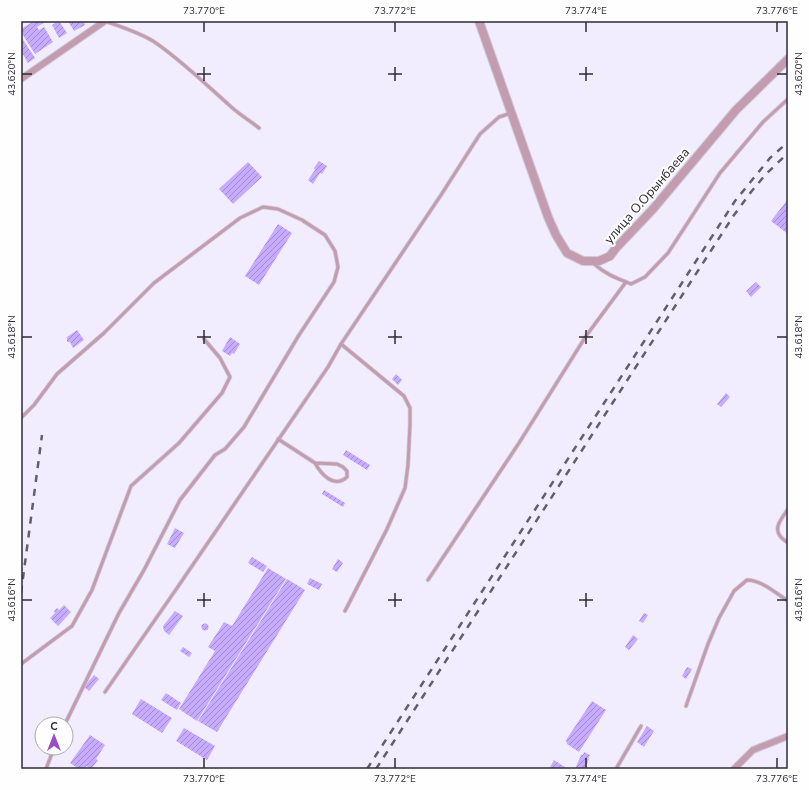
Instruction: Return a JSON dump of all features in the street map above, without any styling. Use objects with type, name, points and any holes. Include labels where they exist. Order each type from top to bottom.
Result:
[{"type":"street","points":[[21,79],[105,21]]},
{"type":"street","points":[[479,21],[556,235],[567,253],[583,261],[590,261]]},
{"type":"street","name":"улица О.Орынбаева","points":[[590,261],[598,261],[610,256],[736,110],[788,58]]},
{"type":"street","points":[[734,769],[753,750],[788,736]]},
{"type":"lane","points":[[105,21],[131,30],[152,41],[259,128]]},
{"type":"lane","points":[[590,261],[602,271],[631,284],[645,277],[668,253],[720,173],[764,122],[788,99]]},
{"type":"lane","points":[[105,692],[328,367],[341,344],[480,134],[499,117],[511,113]]},
{"type":"lane","points":[[21,418],[34,405],[57,374],[104,333],[154,283],[240,218],[263,207],[278,209],[302,220],[325,235],[336,251],[338,267],[334,282],[299,335],[244,427],[225,449],[215,455],[180,500],[144,570],[119,613],[69,716]]},
{"type":"lane","points":[[428,580],[519,443],[586,336],[626,282]]},
{"type":"lane","points":[[21,664],[72,626],[92,590],[131,486],[179,443],[222,393],[230,377],[220,358],[204,339]]},
{"type":"lane","points":[[341,344],[404,396],[410,408],[408,465],[405,488],[387,529],[345,611]]},
{"type":"lane","points":[[278,439],[315,463],[325,477],[337,482],[343,481],[347,477],[347,471],[336,464],[315,463]]},
{"type":"lane","points":[[788,509],[779,521],[777,530],[780,537],[788,543]]},
{"type":"lane","points":[[686,706],[708,644],[719,618],[734,591],[747,580],[752,580],[759,582],[788,601]]},
{"type":"lane","points":[[616,769],[641,726]]},
{"type":"lane","points":[[46,769],[51,756]]},
{"type":"building","points":[[34,21],[45,22],[37,27],[39,30],[44,27],[53,42],[35,54],[21,32],[21,29]]},
{"type":"building","points":[[59,21],[67,33],[59,38],[52,25]]},
{"type":"building","points":[[68,21],[83,21],[85,25],[74,31]]},
{"type":"building","points":[[22,38],[35,58],[28,63],[21,51]]},
{"type":"building","points":[[319,161],[327,166],[322,174],[320,173],[313,184],[308,180]]},
{"type":"building","points":[[248,162],[262,177],[233,204],[219,189]]},
{"type":"building","points":[[788,199],[788,234],[771,221]]},
{"type":"building","points":[[278,224],[292,233],[259,285],[245,276]]},
{"type":"building","points":[[756,282],[761,287],[751,297],[746,291]]},
{"type":"building","points":[[77,330],[84,340],[73,348],[70,342],[67,342],[67,337]]},
{"type":"building","points":[[230,337],[240,344],[234,354],[232,353],[230,356],[222,351]]},
{"type":"building","points":[[396,374],[402,380],[398,385],[392,379]]},
{"type":"building","points":[[726,393],[730,397],[721,407],[717,404]]},
{"type":"building","points":[[346,450],[370,465],[367,470],[343,455]]},
{"type":"building","points":[[324,490],[345,503],[343,507],[322,494]]},
{"type":"building","points":[[175,528],[184,533],[175,548],[167,544]]},
{"type":"building","points":[[252,557],[267,566],[263,572],[248,563]]},
{"type":"building","points":[[338,559],[343,563],[337,572],[332,569]]},
{"type":"building","points":[[268,568],[286,579],[197,721],[179,709],[215,651],[208,647],[224,622],[232,626]]},
{"type":"building","points":[[310,578],[322,584],[319,590],[307,584]]},
{"type":"building","points":[[287,579],[305,590],[217,732],[198,721]]},
{"type":"building","points":[[64,605],[71,612],[58,626],[50,618],[55,613],[54,611],[57,608],[59,610]]},
{"type":"building","points":[[175,611],[183,616],[169,635],[164,631],[163,626]]},
{"type":"building","points":[[644,613],[648,615],[643,623],[639,621]]},
{"type":"building","points":[[205,623],[208,624],[208,630],[205,631],[202,630],[201,627],[202,624]]},
{"type":"building","points":[[633,635],[638,639],[629,650],[625,647]]},
{"type":"building","points":[[183,647],[192,653],[189,657],[180,651]]},
{"type":"building","points":[[687,667],[692,669],[686,679],[682,676]]},
{"type":"building","points":[[94,675],[99,679],[89,691],[84,687]]},
{"type":"building","points":[[166,693],[181,703],[177,710],[161,700]]},
{"type":"building","points":[[141,699],[172,718],[162,733],[132,714]]},
{"type":"building","points":[[592,701],[606,710],[579,752],[567,744],[566,740]]},
{"type":"building","points":[[647,726],[654,731],[644,747],[637,742]]},
{"type":"building","points":[[184,728],[215,746],[207,760],[176,741]]},
{"type":"building","points":[[90,735],[105,745],[96,759],[98,760],[91,769],[86,766],[85,769],[79,769],[70,763]]},
{"type":"building","points":[[584,752],[590,755],[585,769],[575,769],[581,755],[583,755]]},
{"type":"building","points":[[554,760],[568,769],[549,769]]},
{"type":"railway","points":[[367,769],[735,201],[770,158],[788,142]]},
{"type":"railway","points":[[376,769],[734,215],[766,174],[788,153]]},
{"type":"railway","points":[[21,593],[42,435]]}]
